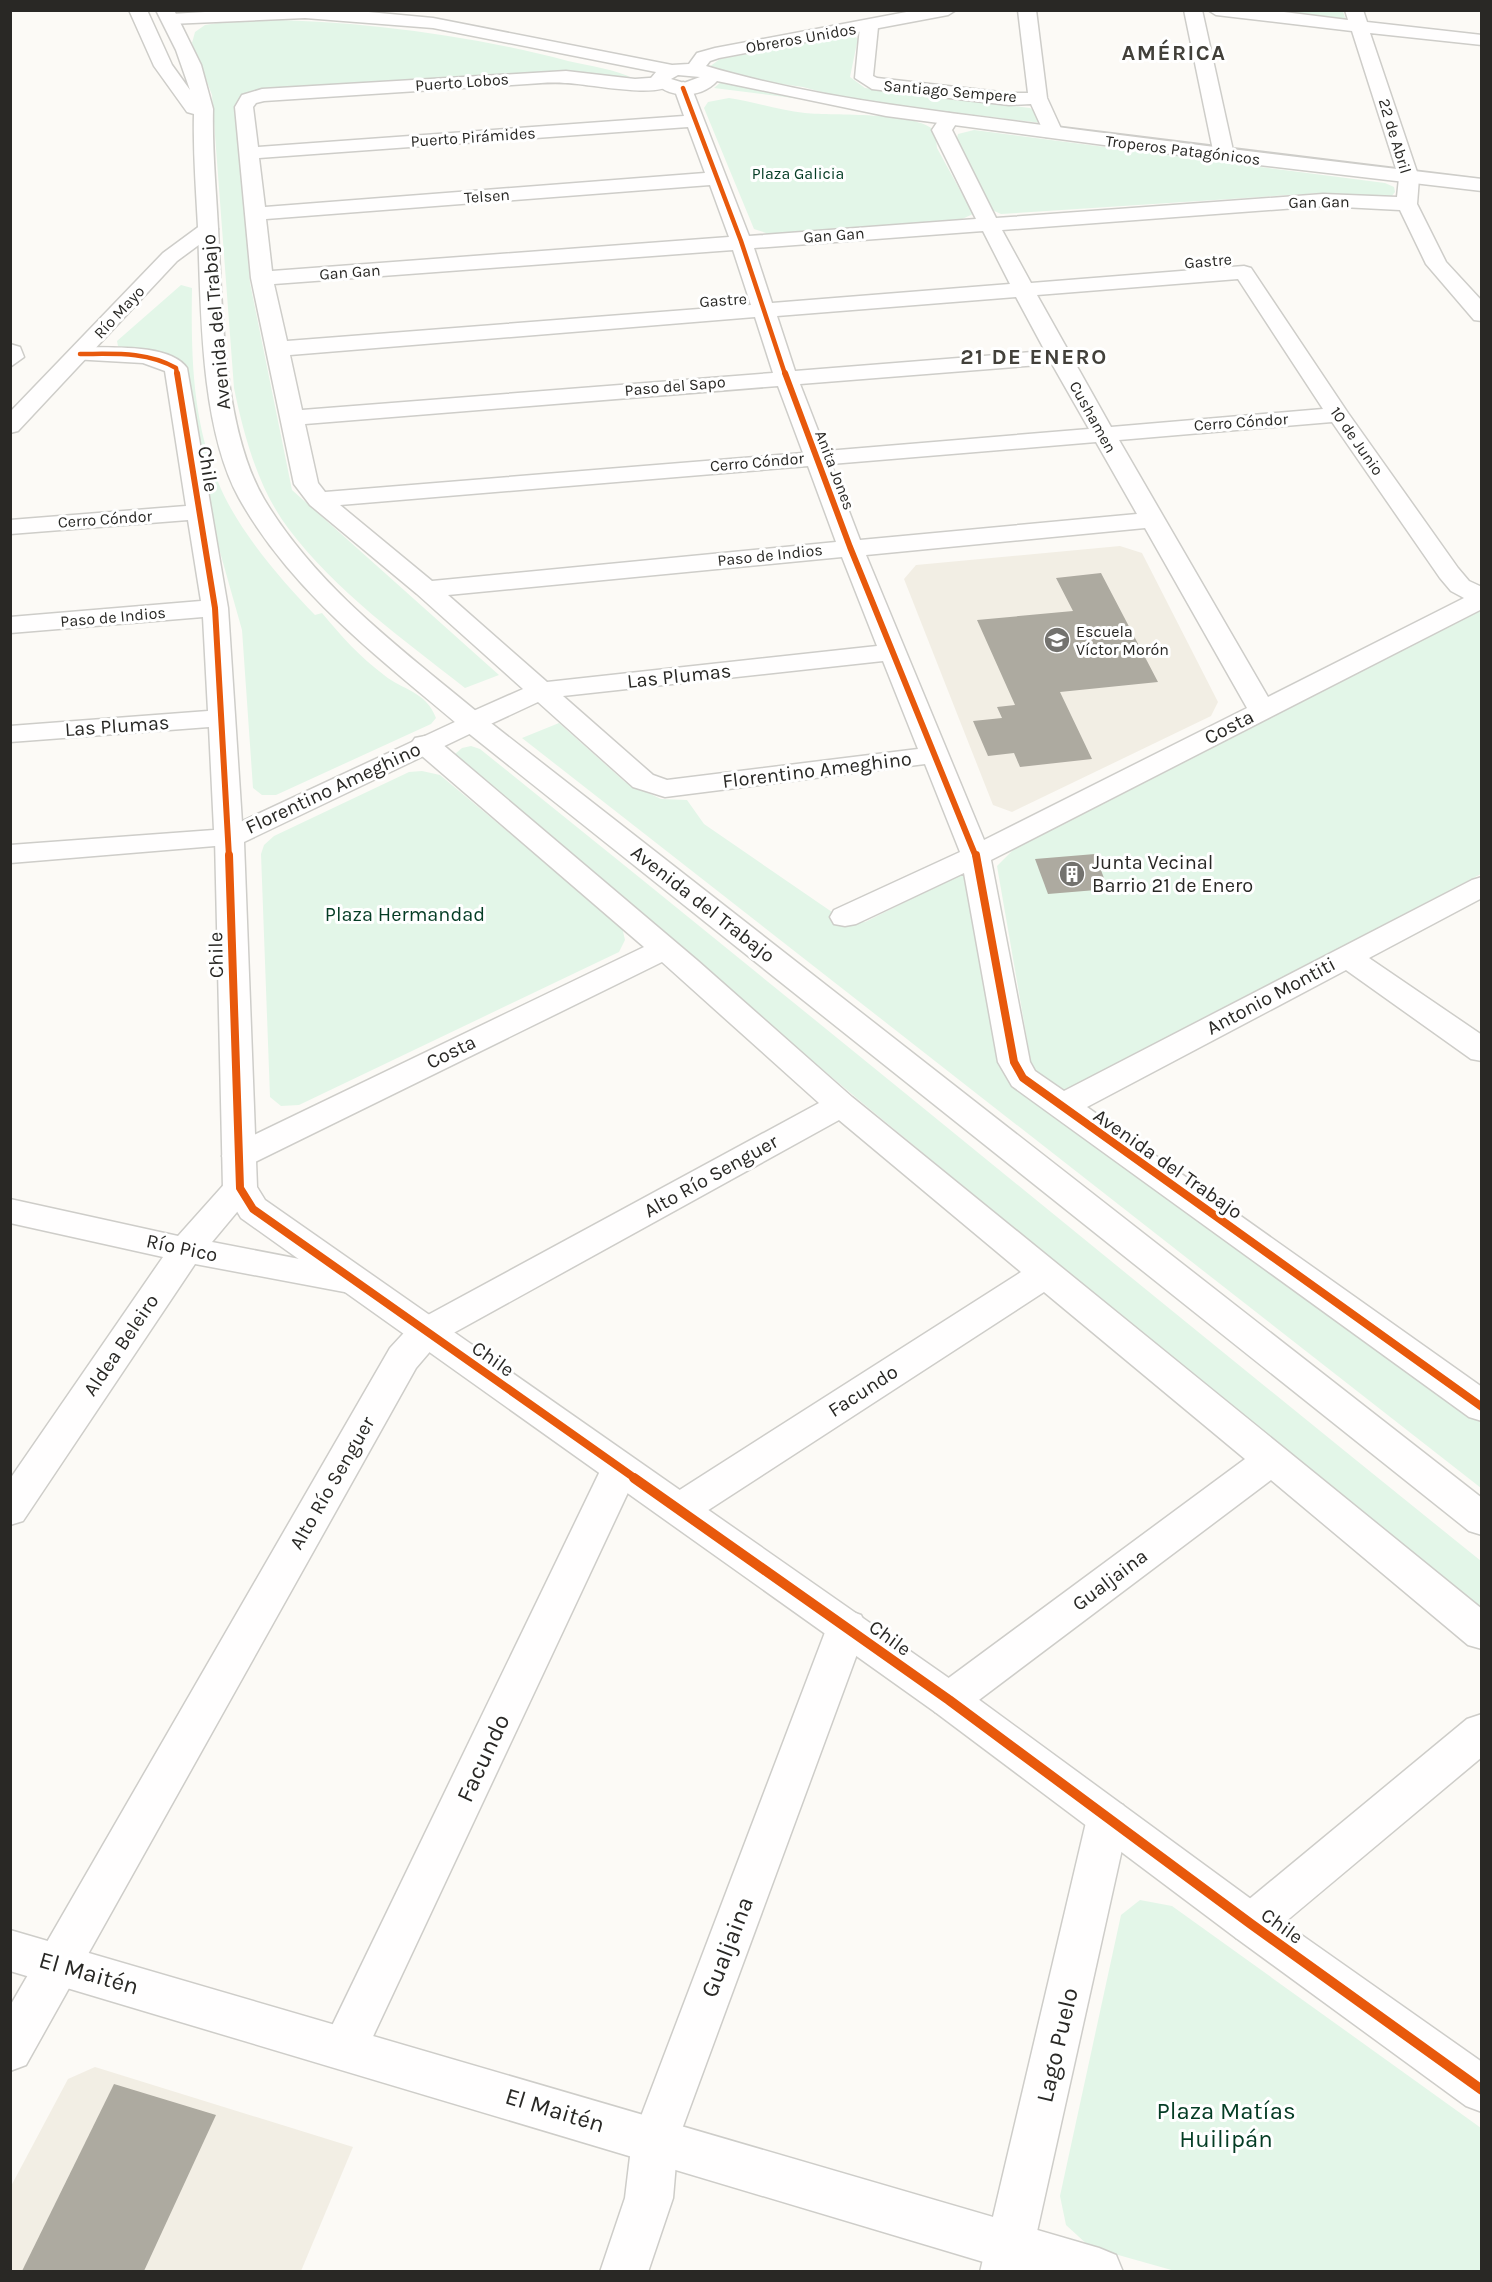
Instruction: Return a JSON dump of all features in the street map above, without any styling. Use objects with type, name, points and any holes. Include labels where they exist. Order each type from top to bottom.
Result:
[{"type":"street","name":"Troperos Patagónicos","points":[[168,15],[240,10]]},
{"type":"street","name":"Troperos Patagónicos","points":[[278,10],[433,23],[512,38],[580,60],[665,78],[686,88],[842,108],[886,110]]},
{"type":"street","name":"Obreros Unidos","points":[[702,72],[703,57],[715,53],[869,27],[948,10]]},
{"type":"street","points":[[1027,10],[1038,98],[1053,133]]},
{"type":"street","points":[[1193,10],[1224,155]]},
{"type":"street","points":[[1216,10],[1357,18],[1482,40]]},
{"type":"street","name":"Troperos Patagónicos","points":[[141,16],[318,13]]},
{"type":"street","name":"Avenida del Trabajo","points":[[168,15],[201,89],[205,108],[203,123],[215,354],[225,426],[231,453],[256,507],[278,541],[324,592],[472,722],[1482,1520]]},
{"type":"street","points":[[141,16],[163,66],[203,123]]},
{"type":"street","name":"22 de Abril","points":[[1357,18],[1409,178],[1407,204]]},
{"type":"street","name":"Santiago Sempere","points":[[869,27],[864,78],[879,85],[1009,99],[1038,98]]},
{"type":"street","name":"Troperos Patagónicos","points":[[665,78],[702,72],[886,110],[1224,155],[1482,185]]},
{"type":"street","points":[[686,88],[709,82],[702,72]]},
{"type":"street","name":"Puerto Lobos","points":[[250,153],[244,107],[249,99],[262,95],[527,78],[575,78],[635,85],[665,78]]},
{"type":"street","name":"Anita Jones","points":[[686,88],[695,121],[741,242],[815,457],[891,652],[976,856]]},
{"type":"street","name":"Cushamen","points":[[950,119],[942,130],[988,223],[1059,357],[1150,520],[1262,710]]},
{"type":"street","name":"Puerto Pirámides","points":[[250,153],[695,121]]},
{"type":"street","points":[[250,153],[262,278],[306,484],[319,500],[426,589],[540,692]]},
{"type":"street","name":"Telsen","points":[[256,214],[717,178]]},
{"type":"street","name":"Gan Gan","points":[[262,278],[1323,200],[1407,204]]},
{"type":"street","points":[[1407,204],[1437,264],[1482,315]]},
{"type":"street","name":"Río Mayo","points":[[10,426],[170,257],[208,229]]},
{"type":"street","name":"Gastre","points":[[276,348],[1244,272]]},
{"type":"street","name":"10 de Junio","points":[[1244,272],[1338,415],[1460,586],[1482,598]]},
{"type":"street","name":"Chile","points":[[80,354],[143,357],[165,361],[176,368],[215,608],[230,838],[240,1172],[253,1209],[949,1700],[1189,1875],[1251,1924],[1482,2090]]},
{"type":"street","name":"Paso del Sapo","points":[[291,418],[1059,357]]},
{"type":"street","name":"Cerro Cóndor","points":[[319,500],[1338,415]]},
{"type":"street","name":"Cerro Cóndor","points":[[10,526],[199,512]]},
{"type":"street","name":"Paso de Indios","points":[[426,589],[1150,520]]},
{"type":"street","name":"Costa","points":[[844,917],[976,856],[1482,598]]},
{"type":"street","name":"Paso de Indios","points":[[10,625],[215,608]]},
{"type":"street","name":"Las Plumas","points":[[472,722],[540,692],[891,652]]},
{"type":"street","name":"Florentino Ameghino","points":[[540,692],[643,781],[665,789],[934,755]]},
{"type":"street","name":"Las Plumas","points":[[10,734],[223,718]]},
{"type":"street","name":"Florentino Ameghino","points":[[10,854],[230,838],[472,722]]},
{"type":"street","points":[[425,744],[664,949],[841,1105],[1482,1633]]},
{"type":"street","name":"Avenida del Trabajo","points":[[976,856],[1014,1062],[1023,1078],[1482,1407]]},
{"type":"street","name":"Antonio Montiti","points":[[1061,1107],[1482,886]]},
{"type":"street","name":"Costa","points":[[240,1172],[664,949]]},
{"type":"street","points":[[1346,956],[1482,1051]]},
{"type":"street","name":"Alto Río Senguer","points":[[10,2050],[403,1358],[426,1332],[841,1105]]},
{"type":"street","name":"Aldea Beleiro","points":[[10,1510],[240,1172]]},
{"type":"street","name":"Río Pico","points":[[10,1211],[186,1250],[354,1281]]},
{"type":"street","name":"Facundo","points":[[681,1509],[1045,1274]]},
{"type":"street","name":"Gualjaina","points":[[949,1700],[1271,1460]]},
{"type":"street","name":"Facundo","points":[[345,2047],[620,1469]]},
{"type":"street","name":"Gualjaina","points":[[624,2271],[650,2198],[655,2140],[847,1627]]},
{"type":"street","points":[[1251,1924],[1482,1732]]},
{"type":"street","name":"Lago Puelo","points":[[1007,2259],[1108,1818]]},
{"type":"street","name":"El Maitén","points":[[10,1950],[655,2140],[1007,2259],[1099,2271]]},
{"type":"lane","points":[[10,348],[15,350],[17,357],[10,363]]},
{"type":"shaded area","name":"Escuela Víctor Morón","points":[[1120,546],[1142,553],[1218,702],[1211,716],[1012,812],[993,805],[904,579],[916,565]]},
{"type":"shaded area","points":[[95,2067],[353,2147],[301,2271],[11,2271],[10,2188],[68,2079]]},
{"type":"green space","points":[[1256,11],[1343,11],[1346,21]]},
{"type":"green space","points":[[243,19],[366,25],[447,36],[602,68],[634,79],[267,92],[236,106],[250,283],[292,490],[499,675],[465,688],[371,614],[327,573],[277,512],[260,479],[254,461],[234,388],[212,95],[192,43],[195,32],[205,25]]},
{"type":"green space","points":[[847,35],[858,38],[850,77],[865,88],[1030,108],[1038,113],[1042,123],[855,101],[803,87],[745,79],[710,71],[709,67],[720,59]]},
{"type":"green space","points":[[721,82],[816,101],[714,88]]},
{"type":"green space","name":"Plaza Galicia","points":[[729,98],[805,113],[893,117],[925,125],[935,131],[937,148],[973,214],[960,220],[772,235],[754,229],[704,108],[708,102]]},
{"type":"green space","points":[[974,130],[1385,183],[1394,187],[1395,192],[1391,197],[1381,198],[1321,193],[1001,214],[992,210],[957,138],[958,134]]},
{"type":"green space","points":[[181,285],[192,288],[193,362],[203,435],[218,482],[236,518],[260,553],[315,615],[322,613],[351,646],[375,668],[420,696],[432,709],[436,718],[431,724],[276,795],[262,795],[253,788],[242,630],[209,513],[183,368],[173,357],[166,354],[123,350],[118,346],[117,341]]},
{"type":"green space","points":[[1481,611],[1481,874],[1081,1083],[1063,1091],[1033,1074],[997,866],[1016,847],[1467,615]]},
{"type":"green space","points":[[559,723],[625,782],[661,799],[687,800],[704,824],[848,923],[865,922],[963,873],[993,1034],[1007,1072],[1022,1094],[1481,1421],[1481,1488],[522,738]]},
{"type":"green space","points":[[471,746],[480,749],[1481,1561],[1481,1613],[860,1101],[457,761],[455,754],[462,748]]},
{"type":"green space","name":"Plaza Hermandad","points":[[422,771],[440,775],[622,927],[625,940],[619,952],[299,1105],[281,1106],[270,1097],[261,854],[264,845],[274,836],[409,772]]},
{"type":"green space","name":"Plaza Matías Huilipán","points":[[1140,1900],[1172,1906],[1481,2128],[1481,2271],[1175,2271],[1090,2247],[1066,2225],[1060,2196],[1121,1915]]},
{"type":"building","points":[[1101,573],[1158,682],[1060,692],[1092,759],[1020,767],[1014,753],[988,756],[973,721],[1002,718],[997,707],[1015,705],[977,620],[1073,611],[1056,578]]},
{"type":"building","name":"Junta Vecinal Barrio 21 de Enero","points":[[1095,854],[1108,889],[1048,894],[1035,859]]},
{"type":"building","points":[[114,2084],[216,2115],[144,2271],[22,2271]]},
{"type":"cycle path","points":[[683,88],[741,241],[786,377],[850,547],[976,856],[1014,1062],[1023,1078],[1482,1407]]},
{"type":"cycle path","points":[[80,354],[143,356],[155,358],[176,368],[215,608],[229,838],[240,1188],[253,1209],[949,1700],[1251,1924],[1482,2090]]},
{"type":"place","name":"Escuela Víctor Morón","points":[[1057,640]]},
{"type":"place","name":"Junta Vecinal Barrio 21 de Enero","points":[[1072,874]]},
{"type":"district","name":"AMÉRICA","points":[[1174,53]]},
{"type":"district","name":"21 DE ENERO","points":[[1034,357]]}]
